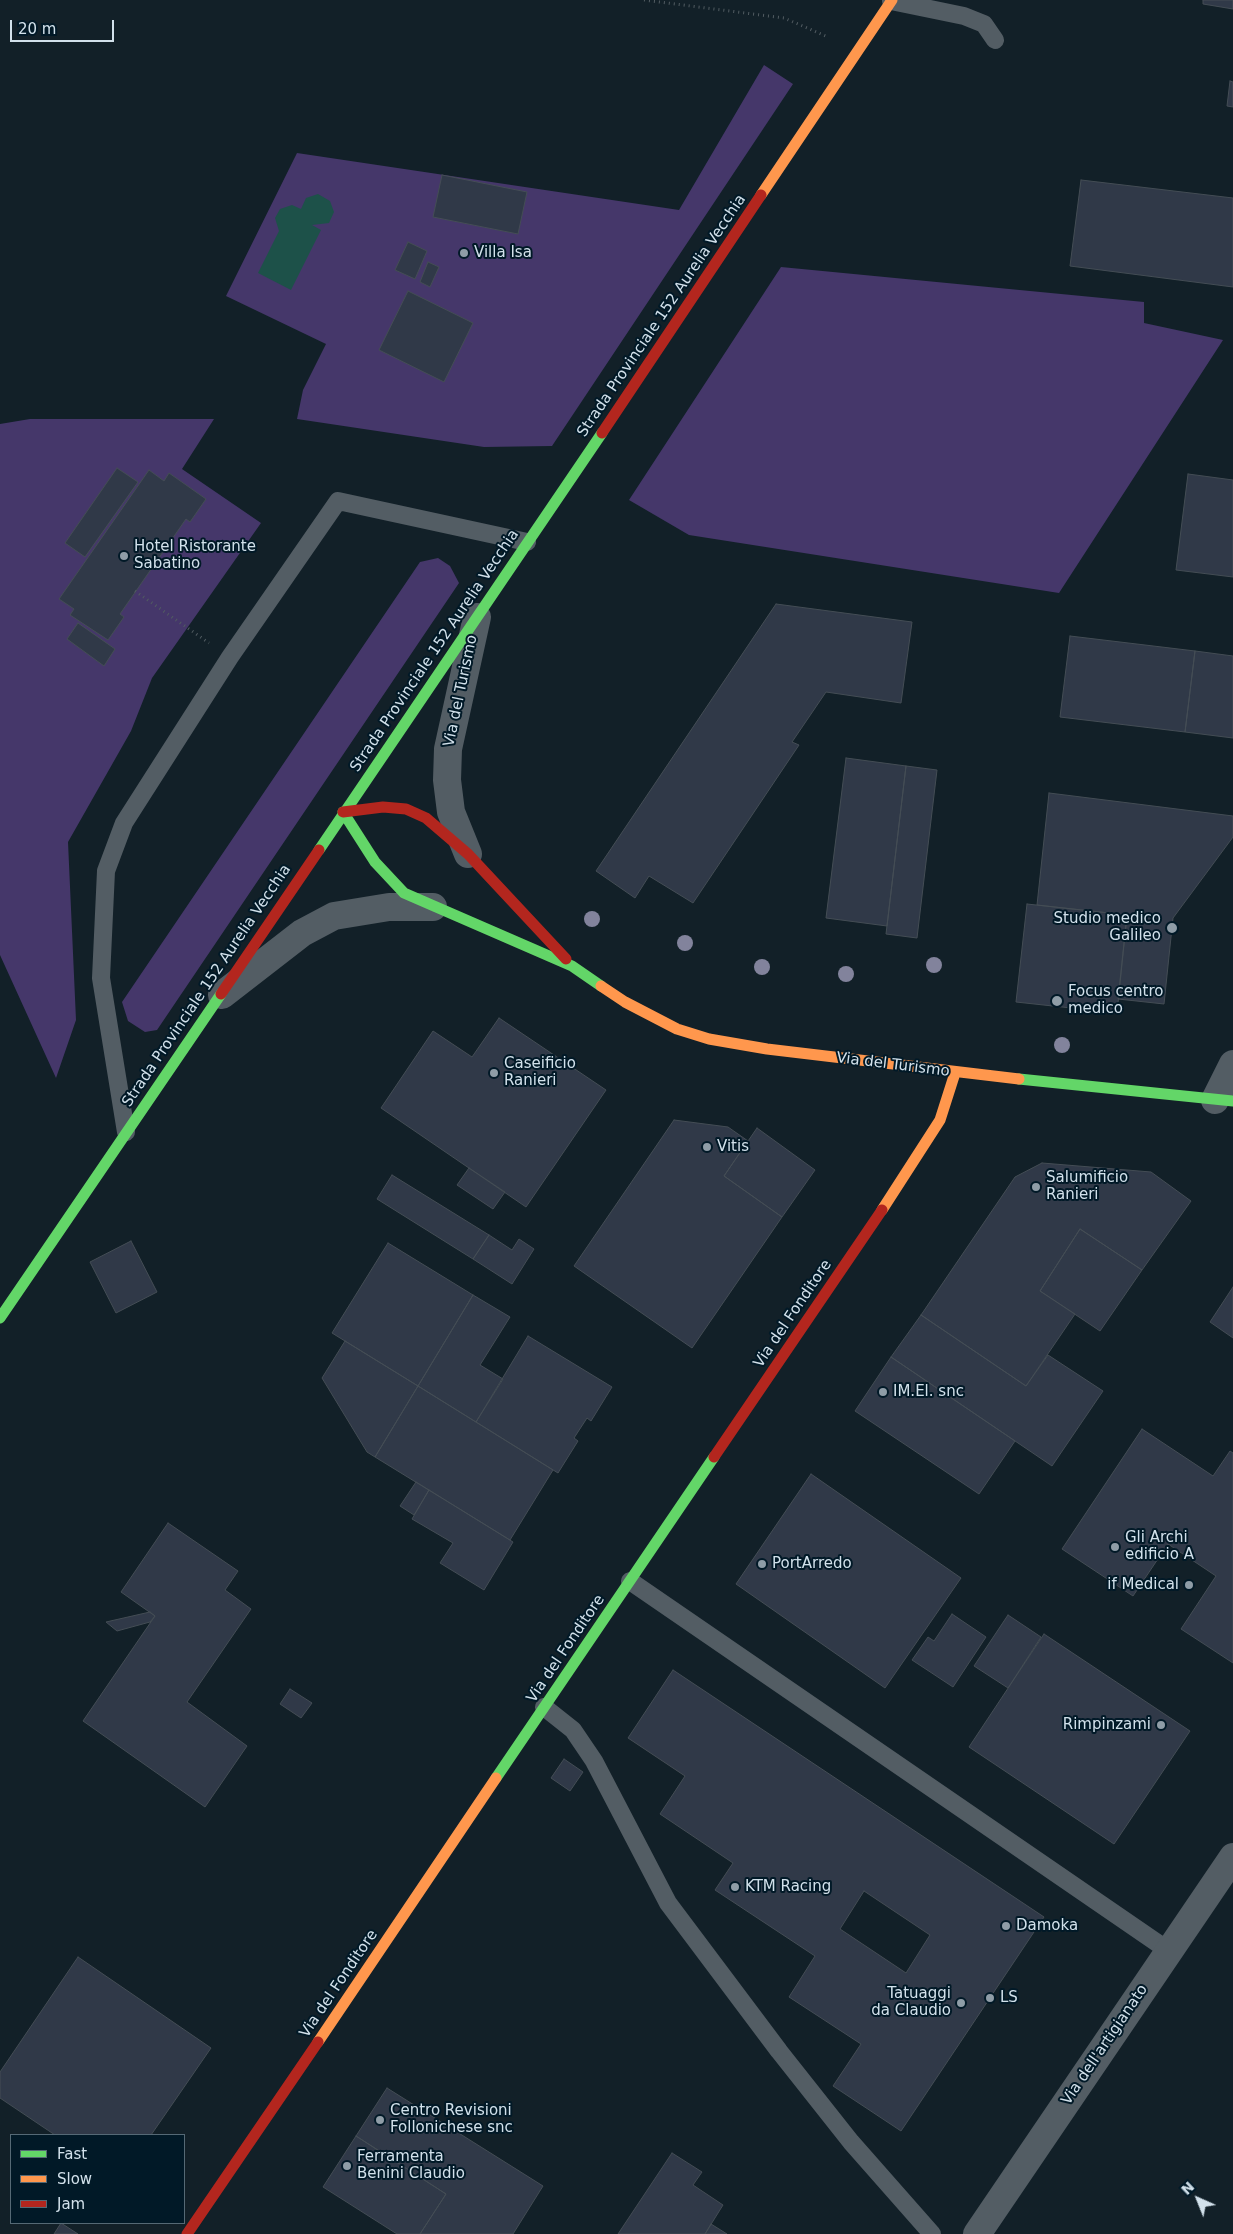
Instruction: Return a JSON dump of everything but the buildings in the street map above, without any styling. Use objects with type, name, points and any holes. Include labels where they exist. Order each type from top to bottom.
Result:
[{"type":"street","name":"Strada Provinciale 152 Aurelia Vecchia","points":[[0,1318],[528,542],[891,1]]},
{"type":"street","name":"Via del Turismo","points":[[468,854],[451,812],[447,780],[448,749],[477,615]]},
{"type":"street","name":"Via del Turismo","points":[[572,966],[468,854],[426,818],[406,809],[383,807],[343,812],[375,862],[404,893],[572,966],[648,1016],[709,1038],[767,1049],[955,1073],[1224,1100]]},
{"type":"street","name":"Via del Turismo","points":[[215,1000],[302,933],[334,916],[389,907],[433,907]]},
{"type":"street","points":[[1224,1100],[1233,1064]]},
{"type":"street","name":"Via del Fonditore","points":[[187,2234],[919,1155],[940,1120],[955,1073]]},
{"type":"street","name":"Via dell'artigianato","points":[[977,2234],[1233,1857]]},
{"type":"lane","points":[[891,1],[964,16],[984,24],[995,40]]},
{"type":"lane","points":[[126,1132],[101,978],[106,871],[124,823],[230,657],[338,501],[528,542]]},
{"type":"lane","points":[[630,1581],[1169,1951]]},
{"type":"lane","points":[[544,1707],[573,1730],[594,1760],[668,1903],[779,2051],[851,2142],[932,2234]]},
{"type":"path","points":[[644,0],[784,18],[805,25],[857,52]]},
{"type":"path","points":[[136,591],[230,657]]},
{"type":"shaded area","name":"Villa Isa","points":[[764,65],[793,84],[552,446],[484,447],[297,419],[303,390],[326,344],[226,296],[297,153],[679,210]]},
{"type":"shaded area","points":[[318,194],[330,201],[334,212],[329,223],[312,225],[321,230],[291,290],[258,273],[279,231],[275,218],[280,209],[292,205],[301,209],[306,198]]},
{"type":"shaded area","points":[[781,267],[1144,302],[1144,323],[1223,340],[1059,593],[689,535],[629,500]]},
{"type":"shaded area","points":[[30,419],[214,419],[182,469],[261,523],[152,678],[131,731],[68,842],[76,1020],[56,1078],[0,955],[0,424]]},
{"type":"shaded area","points":[[438,558],[450,566],[459,583],[157,1030],[145,1032],[128,1021],[122,1002],[420,562]]},
{"type":"traffic: fast","points":[[319,850],[602,433]]},
{"type":"traffic: fast","points":[[343,812],[375,862],[404,893],[572,966],[601,986]]},
{"type":"traffic: fast","points":[[0,1318],[221,994]]},
{"type":"traffic: fast","points":[[1019,1079],[1233,1101]]},
{"type":"traffic: fast","points":[[496,1778],[714,1457]]},
{"type":"traffic: slow","points":[[761,195],[892,0]]},
{"type":"traffic: slow","points":[[601,986],[625,1002],[677,1029],[709,1039],[767,1049],[1019,1079]]},
{"type":"traffic: slow","points":[[882,1210],[940,1120],[955,1073]]},
{"type":"traffic: slow","points":[[318,2042],[496,1778]]},
{"type":"traffic: jam","points":[[602,433],[761,195]]},
{"type":"traffic: jam","points":[[343,812],[383,807],[406,809],[426,818],[468,854],[566,959]]},
{"type":"traffic: jam","points":[[221,994],[319,850]]},
{"type":"traffic: jam","points":[[714,1457],[882,1210]]},
{"type":"traffic: jam","points":[[187,2234],[318,2042]]},
{"type":"place","name":"Villa Isa","points":[[464,253]]},
{"type":"place","name":"Hotel Ristorante Sabatino","points":[[124,556]]},
{"type":"place","name":"Studio medico Galileo","points":[[1172,928]]},
{"type":"place","name":"Focus centro medico","points":[[1057,1001]]},
{"type":"place","name":"Caseificio Ranieri","points":[[494,1073]]},
{"type":"place","name":"Vitis","points":[[707,1147]]},
{"type":"place","name":"Salumificio Ranieri","points":[[1036,1187]]},
{"type":"place","name":"IM.El. snc","points":[[883,1392]]},
{"type":"place","name":"Gli Archi edificio A","points":[[1115,1547]]},
{"type":"place","name":"PortArredo","points":[[762,1564]]},
{"type":"place","name":"if Medical","points":[[1189,1585]]},
{"type":"place","name":"Rimpinzami","points":[[1161,1725]]},
{"type":"place","name":"KTM Racing","points":[[735,1887]]},
{"type":"place","name":"Damoka","points":[[1006,1926]]},
{"type":"place","name":"LS","points":[[990,1998]]},
{"type":"place","name":"Tatuaggi da Claudio","points":[[961,2003]]},
{"type":"place","name":"Centro Revisioni Follonichese snc","points":[[380,2120]]},
{"type":"place","name":"Ferramenta Benini Claudio","points":[[347,2166]]}]
